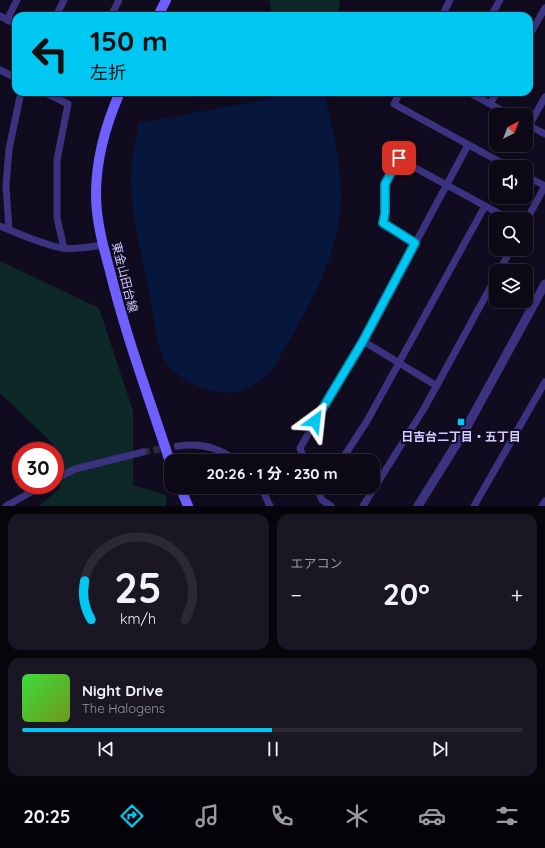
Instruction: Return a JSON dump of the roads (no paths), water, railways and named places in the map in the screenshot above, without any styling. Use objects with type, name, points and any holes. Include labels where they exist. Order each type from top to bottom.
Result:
[{"type":"main road","points":[[160,12],[166,0]]},
{"type":"main road","name":"東金山田台線","points":[[118,96],[105,132],[97,174],[97,212],[103,245],[120,315],[167,454]]},
{"type":"main road","points":[[183,494],[188,506]]},
{"type":"street","points":[[3,18],[17,0]]},
{"type":"street","points":[[58,12],[64,0]]},
{"type":"street","points":[[113,12],[119,0]]},
{"type":"street","points":[[444,12],[450,0]]},
{"type":"street","points":[[493,12],[500,0]]},
{"type":"street","points":[[533,29],[545,8]]},
{"type":"street","points":[[0,70],[12,76]]},
{"type":"street","points":[[9,230],[6,186],[9,149],[20,96]]},
{"type":"street","points":[[52,96],[68,104],[57,160],[57,218],[64,248]]},
{"type":"street","points":[[398,96],[394,104],[496,160]]},
{"type":"street","points":[[475,96],[497,108]]},
{"type":"street","points":[[490,104],[495,96]]},
{"type":"street","points":[[533,117],[545,98]]},
{"type":"street","points":[[533,128],[545,134]]},
{"type":"street","points":[[302,454],[300,448],[363,341],[468,145]]},
{"type":"street","points":[[415,243],[383,223],[385,213],[385,184],[399,158],[496,212]]},
{"type":"street","points":[[531,212],[545,186],[533,180]]},
{"type":"street","points":[[346,454],[367,421],[485,206]]},
{"type":"street","points":[[0,226],[43,243],[64,248],[103,245]]},
{"type":"street","points":[[418,506],[464,432],[545,284]]},
{"type":"street","points":[[363,506],[437,386],[489,290]]},
{"type":"street","points":[[363,341],[400,362],[437,386]]},
{"type":"street","points":[[474,506],[545,382]]},
{"type":"street","points":[[538,395],[545,399]]},
{"type":"street","points":[[178,446],[193,443],[207,446],[222,454]]},
{"type":"street","points":[[64,474],[75,469],[143,452]]},
{"type":"street","points":[[6,506],[28,494]]},
{"type":"street","points":[[264,494],[270,506]]},
{"type":"street","points":[[320,494],[322,500],[331,506]]},
{"type":"street","points":[[542,506],[545,501]]},
{"type":"water","points":[[285,96],[325,96],[336,144],[341,184],[339,220],[334,243],[318,287],[273,369],[254,385],[246,389],[231,392],[214,391],[187,381],[170,368],[160,349],[133,209],[131,180],[132,165],[139,123]]},
{"type":"tunnel","points":[[143,452],[178,446]]},
{"type":"place","name":"日吉台二丁目・五丁目","points":[[461,422]]}]
